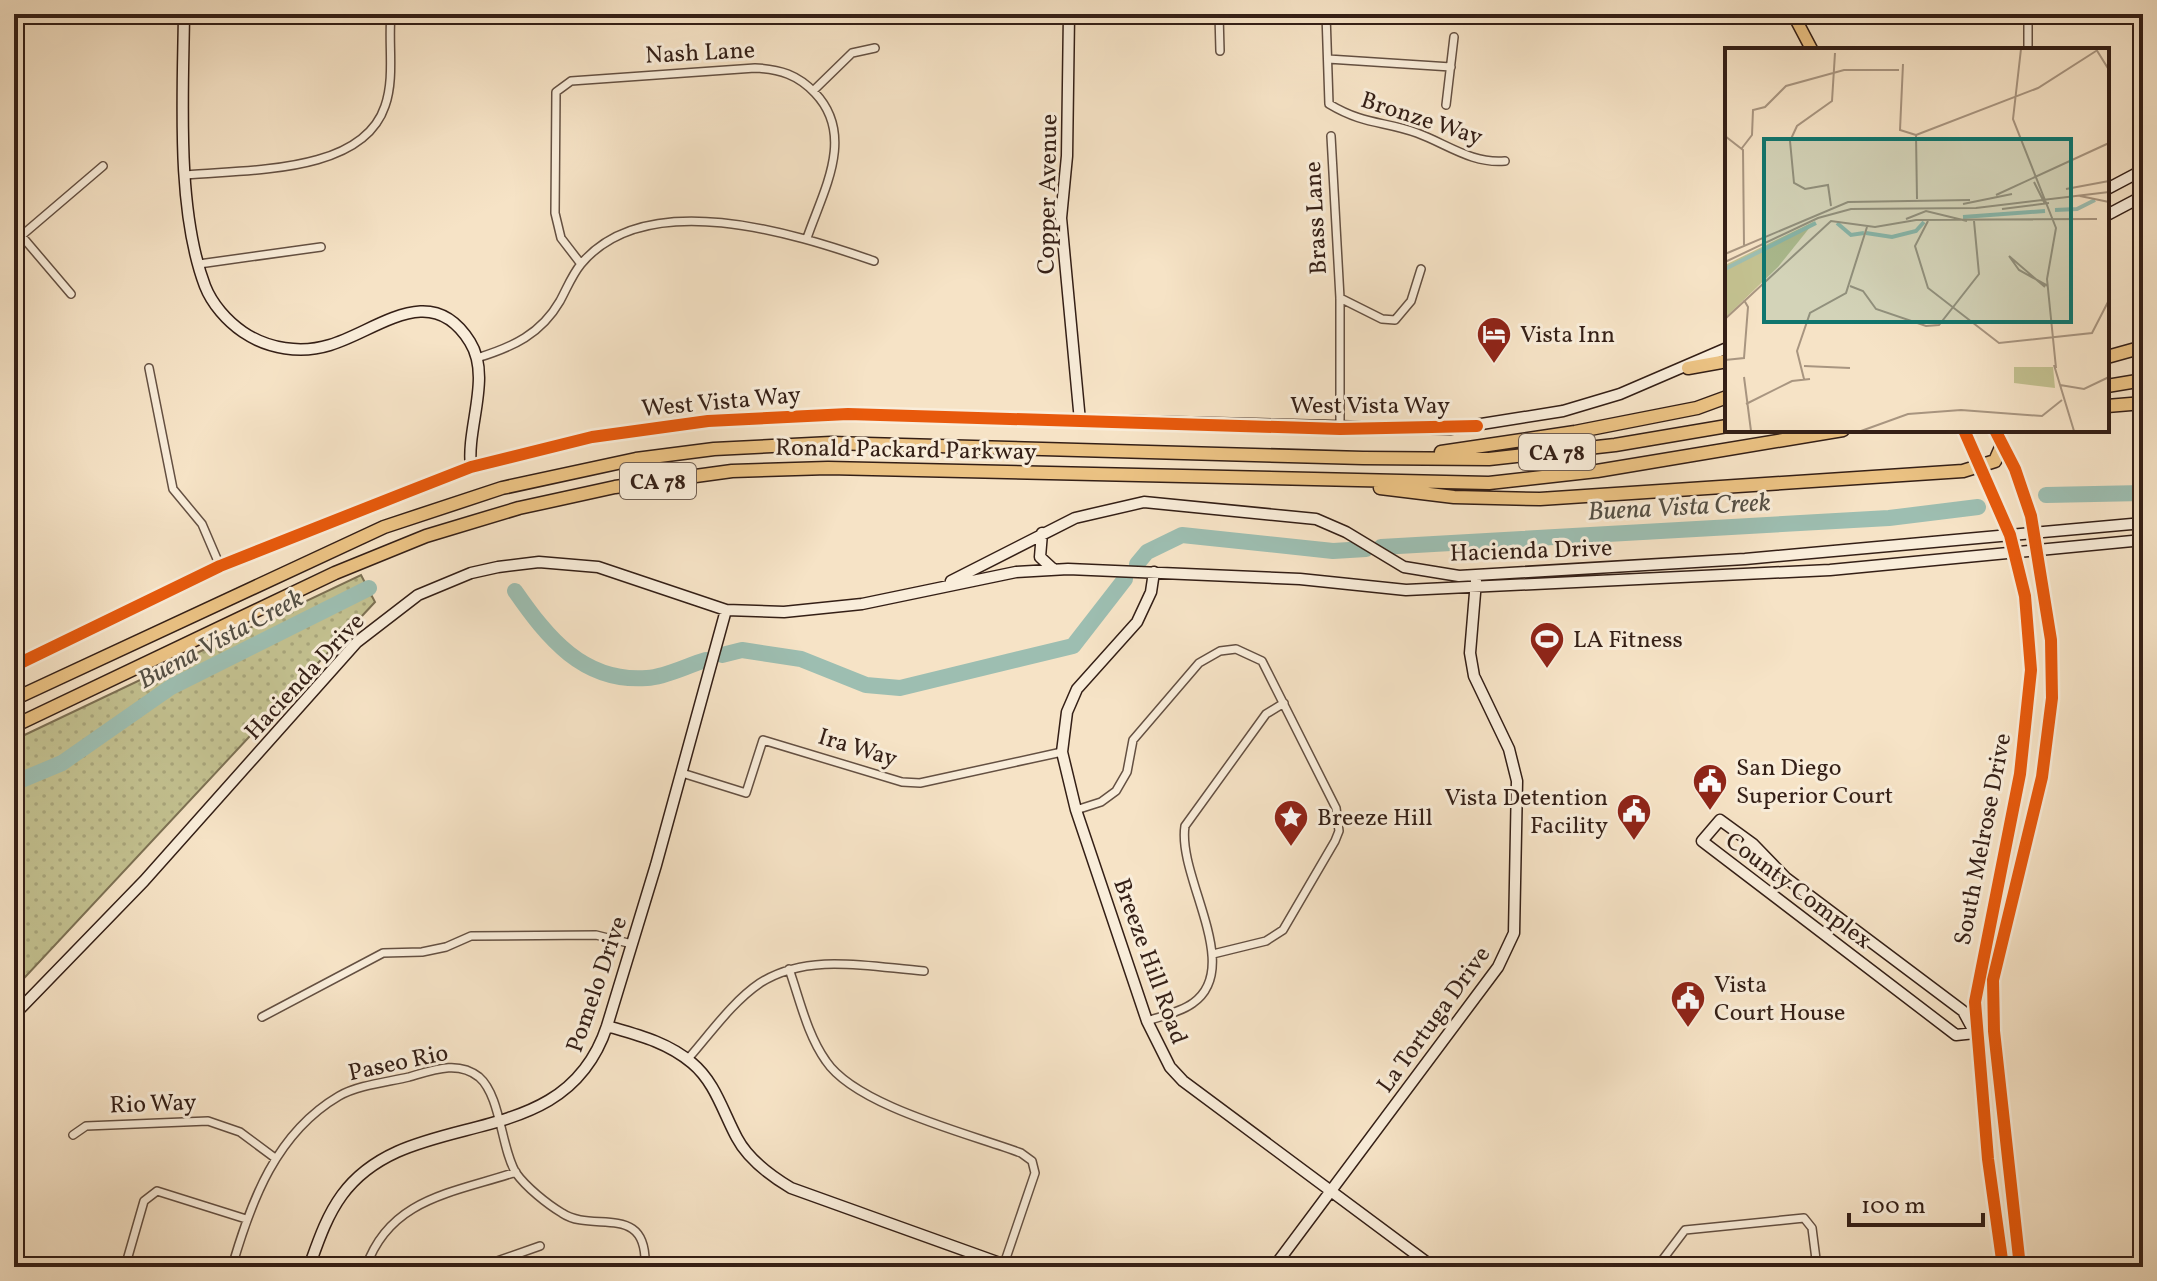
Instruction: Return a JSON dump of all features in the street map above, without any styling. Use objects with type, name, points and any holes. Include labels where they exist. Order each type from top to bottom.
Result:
[{"type":"highway","points":[[2109,358],[2143,347]]},
{"type":"highway","points":[[2109,359],[2143,355]]},
{"type":"highway","points":[[1688,368],[1725,361]]},
{"type":"highway","points":[[2109,386],[2143,380]]},
{"type":"highway","points":[[1386,459],[1547,437],[1697,408],[1725,398]]},
{"type":"highway","points":[[2109,406],[2143,403]]},
{"type":"highway","name":"Ronald Packard Parkway","points":[[14,699],[384,527],[502,488],[636,459],[714,449],[831,443],[1386,459],[1537,455],[1725,426]]},
{"type":"highway","name":"Ronald Packard Parkway","points":[[14,726],[384,552],[482,519],[615,487],[732,471],[828,468],[1441,484],[1541,479],[1831,432]]},
{"type":"highway","points":[[1349,482],[1404,493],[1540,499],[1983,467],[1995,461],[2002,445]]},
{"type":"main road","points":[[184,14],[186,206],[205,287],[224,316],[246,334],[273,346],[318,348],[396,315],[413,311],[430,312],[455,324],[472,344],[477,358],[478,381],[469,444],[471,467]]},
{"type":"main road","name":"Copper Avenue","points":[[1069,14],[1067,156],[1061,218],[1080,421]]},
{"type":"main road","points":[[1793,14],[1811,48]]},
{"type":"main road","points":[[2109,188],[2143,170]]},
{"type":"main road","points":[[2109,214],[2143,196]]},
{"type":"main road","name":"West Vista Way","points":[[14,666],[220,566],[471,467],[592,437],[764,417],[848,414],[1340,429],[1450,429],[1497,424],[1620,394],[1688,368],[1725,349]]},
{"type":"main road","name":"South Melrose Drive","points":[[1965,432],[1983,467],[2010,535],[2029,632],[2029,693],[2020,774],[1975,1002],[1976,1035],[2003,1267]]},
{"type":"main road","name":"South Melrose Drive","points":[[1996,432],[2015,469],[2034,533],[2051,622],[2052,698],[2042,777],[1993,980],[1994,1031],[2020,1267]]},
{"type":"main road","name":"Hacienda Drive","points":[[904,597],[966,575],[1075,518],[1144,502],[1278,513],[1337,527],[1404,567],[1476,581],[1746,575],[2016,554],[2143,540]]},
{"type":"main road","name":"Hacienda Drive","points":[[14,1015],[144,881],[357,642],[418,595],[471,573],[523,563],[572,563],[598,567],[726,610],[784,612],[904,597],[1016,572],[1055,569],[1300,579],[1406,590],[1476,581],[2143,523]]},
{"type":"main road","points":[[1042,533],[1040,557],[1055,569]]},
{"type":"main road","name":"Breeze Hill Road","points":[[1154,572],[1151,592],[1137,622],[1077,689],[1067,712],[1062,752],[1076,810],[1156,1045],[1183,1081],[1433,1267]]},
{"type":"main road","name":"La Tortuga Drive","points":[[1274,1267],[1498,967],[1514,933],[1517,781],[1509,749],[1474,676],[1470,653],[1476,581]]},
{"type":"main road","name":"Pomelo Drive","points":[[309,1267],[325,1223],[337,1203],[372,1167],[404,1150],[547,1103],[582,1078],[599,1050],[607,1026],[682,773],[726,610]]},
{"type":"main road","name":"County Complex","points":[[1720,820],[1753,844],[1786,878],[1963,1011],[1976,1035],[1956,1035],[1702,841],[1720,820]]},
{"type":"main road","points":[[607,1026],[655,1040],[687,1060],[720,1099],[738,1141],[771,1176],[791,1188],[1008,1266]]},
{"type":"main road","points":[[1976,1035],[1994,1031]]},
{"type":"street","points":[[186,175],[316,161],[339,154],[366,137],[385,106],[391,14]]},
{"type":"street","points":[[1219,14],[1220,51]]},
{"type":"street","points":[[1326,14],[1328,59],[1451,67]]},
{"type":"street","points":[[2028,14],[2028,48]]},
{"type":"street","points":[[1446,105],[1454,37]]},
{"type":"street","points":[[807,238],[837,140],[828,110],[813,91],[852,53],[875,48]]},
{"type":"street","name":"Bronze Way","points":[[1328,59],[1329,104],[1372,124],[1415,132],[1469,157],[1505,161]]},
{"type":"street","name":"Nash Lane","points":[[581,264],[567,248],[557,225],[555,104],[556,92],[564,84],[582,80],[769,68],[784,71],[813,91]]},
{"type":"street","name":"Brass Lane","points":[[1331,136],[1340,298],[1340,429]]},
{"type":"street","points":[[14,242],[103,166]]},
{"type":"street","points":[[477,358],[516,344],[537,330],[549,318],[581,264],[606,241],[625,230],[660,221],[807,238],[874,261]]},
{"type":"street","points":[[14,227],[71,294]]},
{"type":"street","points":[[199,264],[321,247]]},
{"type":"street","name":"Brass Lane","points":[[1340,298],[1382,319],[1395,320],[1411,301],[1421,269]]},
{"type":"street","points":[[149,368],[173,489],[202,524],[220,566]]},
{"type":"street","points":[[1076,810],[1101,802],[1116,791],[1127,772],[1133,740],[1199,663],[1220,651],[1246,651],[1262,661],[1336,808],[1339,831],[1283,930],[1266,941],[1213,954]]},
{"type":"street","points":[[1147,1021],[1190,1006],[1201,997],[1213,976],[1213,954],[1183,847],[1185,826],[1266,714],[1284,703]]},
{"type":"street","name":"Ira Way","points":[[682,773],[746,793],[763,740],[902,782],[920,783],[1062,752]]},
{"type":"street","points":[[262,1017],[383,953],[422,952],[446,947],[471,936],[596,935],[632,944]]},
{"type":"street","points":[[687,1060],[741,999],[760,983],[789,969],[827,964],[924,971]]},
{"type":"street","points":[[789,969],[811,1033],[827,1064],[863,1093],[1021,1153],[1032,1161],[1035,1173],[1008,1266]]},
{"type":"street","name":"Paseo Rio","points":[[232,1267],[246,1219],[275,1158],[303,1126],[340,1095],[445,1067],[463,1068],[481,1078],[499,1119],[516,1172]]},
{"type":"street","name":"Rio Way","points":[[73,1135],[86,1126],[208,1121],[240,1132],[275,1158]]},
{"type":"street","points":[[366,1267],[374,1244],[385,1228],[403,1213],[516,1172],[564,1215],[587,1221],[618,1221],[628,1225],[636,1232],[645,1267]]},
{"type":"street","points":[[125,1267],[144,1201],[157,1191],[246,1219]]},
{"type":"street","points":[[1657,1267],[1685,1230],[1804,1218],[1812,1228],[1817,1267]]},
{"type":"street","points":[[481,1267],[540,1246]]},
{"type":"shaded area","points":[[361,575],[375,602],[14,989],[14,740]]},
{"type":"waterway","name":"Buena Vista Creek","points":[[2046,495],[2143,493]]},
{"type":"waterway","name":"Buena Vista Creek","points":[[1381,547],[1889,518],[1978,507]]},
{"type":"waterway","name":"Buena Vista Creek","points":[[1137,564],[1147,552],[1182,535],[1333,551],[1366,549]]},
{"type":"waterway","name":"Buena Vista Creek","points":[[722,655],[742,650],[801,659],[866,685],[900,688],[1073,646],[1125,579]]},
{"type":"waterway","name":"Buena Vista Creek","points":[[14,783],[62,763],[171,687],[369,588]]},
{"type":"waterway","name":"Buena Vista Creek","points":[[515,591],[540,625],[569,654],[604,673],[624,678],[647,678],[706,660]]},
{"type":"cycle path","points":[[14,666],[220,566],[471,467],[592,437],[708,421],[848,414],[1340,429],[1477,426]]},
{"type":"cycle path","points":[[1965,432],[2010,535],[2025,596],[2031,670],[2020,774],[1975,1002],[1988,1159],[2003,1267]]},
{"type":"cycle path","points":[[1996,432],[2015,469],[2031,516],[2051,640],[2052,698],[2042,777],[1993,980],[1994,1031],[2020,1267]]},
{"type":"place","name":"Vista Inn","points":[[1494,365]]},
{"type":"place","name":"LA Fitness","points":[[1547,670]]},
{"type":"place","name":"San Diego Superior Court","points":[[1710,812]]},
{"type":"place","name":"Vista Detention Facility","points":[[1634,842]]},
{"type":"place","name":"Breeze Hill","points":[[1291,848]]},
{"type":"place","name":"Vista Court House","points":[[1688,1029]]}]
